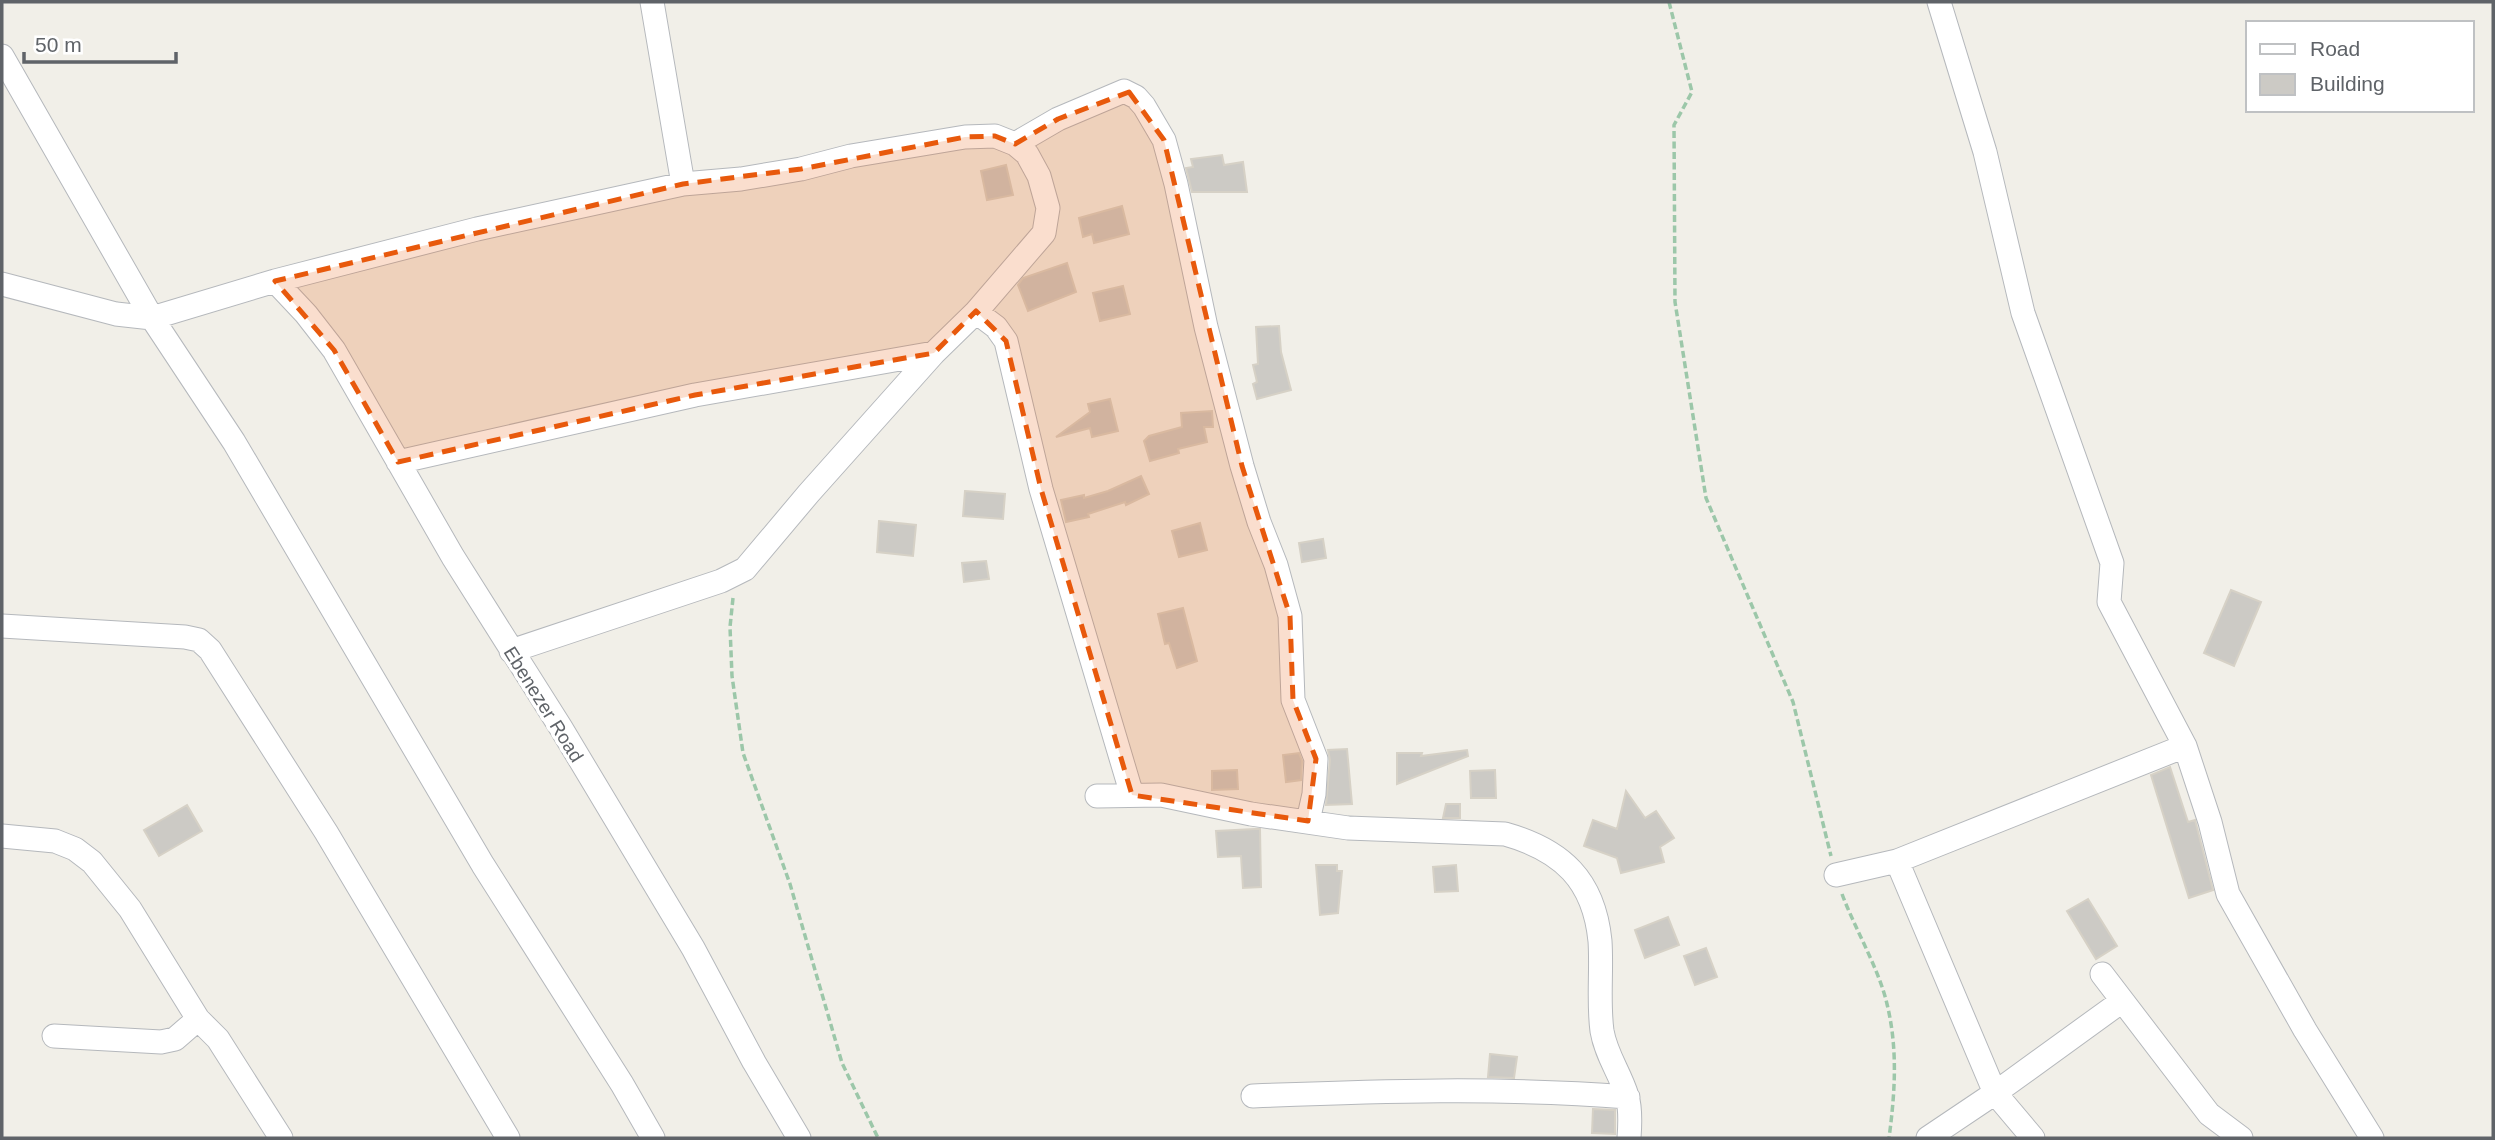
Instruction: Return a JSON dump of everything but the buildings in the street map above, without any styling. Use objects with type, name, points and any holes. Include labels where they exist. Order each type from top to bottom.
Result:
[{"type":"street","points":[[652,2],[683,184]]},
{"type":"street","points":[[1938,2],[1985,152],[2023,313],[2112,563],[2109,602],[2185,746],[2210,822],[2228,894],[2305,1030],[2372,1138]]},
{"type":"street","points":[[2,56],[152,318],[234,442],[483,865],[653,1138]]},
{"type":"street","points":[[1015,144],[1058,119],[1124,91],[1136,97],[1144,106],[1164,140],[1206,327],[1242,466],[1259,522],[1276,565],[1290,616],[1293,701],[1316,759],[1314,794],[1308,821]]},
{"type":"street","points":[[3,282],[116,314],[152,318],[275,281],[477,229],[683,184],[741,179],[851,156],[965,137],[995,136],[1015,144],[1027,154],[1039,177],[1048,208],[1044,233],[976,312],[934,353],[809,493],[757,556],[736,575],[511,651]]},
{"type":"street","name":"Ebenezer Road","points":[[275,281],[306,314],[334,350],[453,557],[561,728],[693,948],[754,1062],[799,1138]]},
{"type":"street","points":[[976,312],[996,327],[1006,341],[1041,489],[1132,795]]},
{"type":"street","points":[[398,462],[695,395],[934,353]]},
{"type":"street","points":[[2,626],[185,637],[200,640],[210,650],[333,843],[508,1138]]},
{"type":"street","points":[[1836,875],[1897,861],[2185,746]]},
{"type":"street","points":[[1097,796],[1161,795],[1251,814],[1348,828],[1505,834],[1537,846],[1573,869],[1583,882],[1596,919],[1600,941],[1602,1031],[1606,1050],[1628,1097],[1629,1138]]},
{"type":"street","points":[[2,836],[55,841],[75,849],[92,862],[130,909],[198,1019],[218,1039],[281,1138]]},
{"type":"street","points":[[1897,861],[1995,1093],[2033,1138]]},
{"type":"street","points":[[2102,974],[2208,1114],[2241,1138]]},
{"type":"street","points":[[1928,1138],[2122,1001]]},
{"type":"street","points":[[54,1036],[160,1042],[175,1039],[198,1019]]},
{"type":"street","points":[[1253,1096],[1485,1090],[1554,1091],[1628,1097]]},
{"type":"path","points":[[1669,2],[1692,92],[1674,125],[1675,302],[1706,498],[1793,702],[1836,875],[1887,1004],[1895,1042],[1895,1079],[1889,1138]]},
{"type":"path","points":[[736,575],[730,627],[732,676],[743,753],[790,884],[842,1063],[878,1138]]},
{"type":"highlighted area","points":[[1129,92],[1164,140],[1242,466],[1290,616],[1293,700],[1316,759],[1308,821],[1132,795],[1041,489],[1006,341],[976,311],[934,353],[695,395],[398,462],[334,350],[275,281],[683,184],[801,169],[965,137],[995,136],[1015,144],[1058,119]]}]
